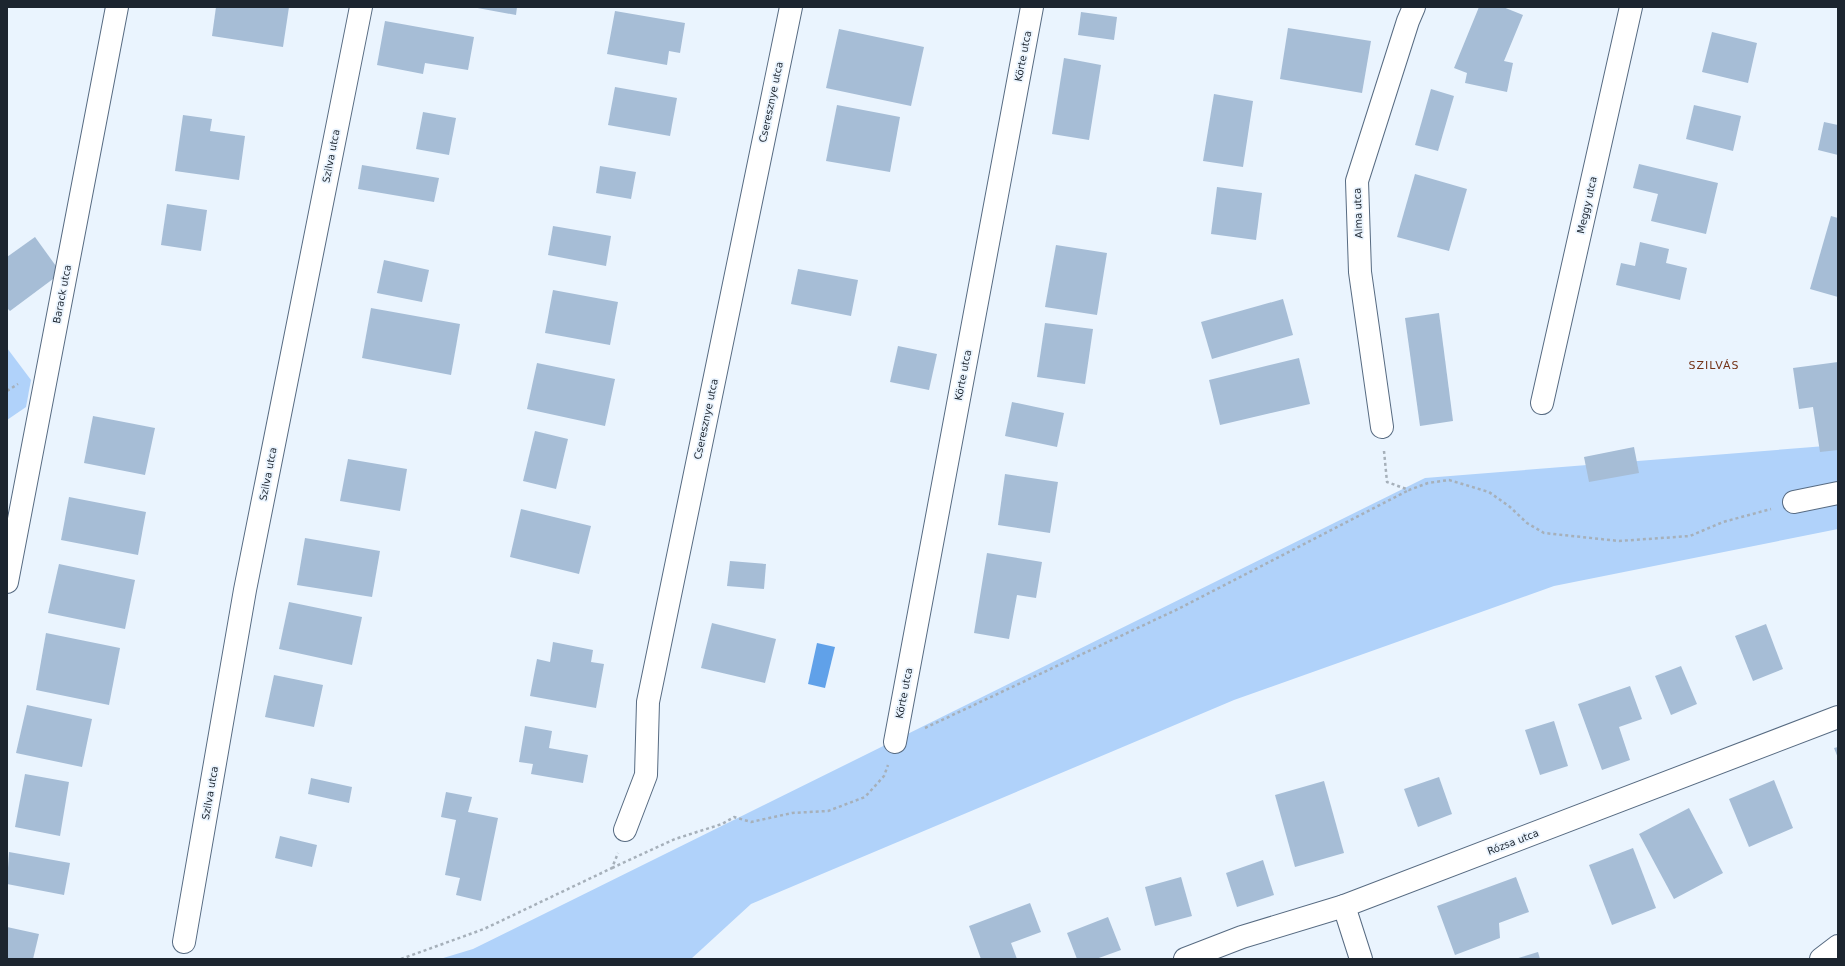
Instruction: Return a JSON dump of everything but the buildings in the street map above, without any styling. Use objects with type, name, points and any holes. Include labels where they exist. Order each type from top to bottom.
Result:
[{"type":"street","name":"Barack utca","points":[[7,582],[117,7]]},
{"type":"street","name":"Szilva utca","points":[[184,942],[245,590],[361,7]]},
{"type":"street","name":"Cseresznye utca","points":[[625,830],[646,774],[648,702],[791,7]]},
{"type":"street","name":"Körte utca","points":[[895,742],[1032,7]]},
{"type":"street","name":"Alma utca","points":[[1382,427],[1360,272],[1357,181],[1408,21],[1414,7]]},
{"type":"street","name":"Meggy utca","points":[[1542,403],[1631,7]]},
{"type":"street","points":[[1794,502],[1838,493]]},
{"type":"street","name":"Rózsa utca","points":[[1185,959],[1242,937],[1344,906],[1838,717]]},
{"type":"street","points":[[1344,906],[1361,959]]},
{"type":"street","points":[[1821,959],[1838,946]]},
{"type":"path","points":[[1382,427],[1387,482],[1409,490]]},
{"type":"path","points":[[401,959],[484,929],[675,839],[722,824],[734,817],[751,822],[792,813],[828,811],[865,797],[884,776],[895,742],[1178,609],[1409,490],[1428,483],[1449,480],[1489,492],[1510,507],[1527,523],[1544,533],[1619,541],[1690,536],[1723,522],[1794,502]]},
{"type":"path","points":[[612,868],[625,830]]},
{"type":"shaded area","points":[[7,348],[31,380],[26,407],[7,420]]},
{"type":"shaded area","points":[[1838,445],[1838,529],[1554,586],[1234,700],[751,904],[691,959],[440,959],[473,949],[1425,478]]},
{"type":"water","points":[[817,643],[835,647],[825,688],[808,684]]},
{"type":"district","name":"SZILVÁS","points":[[1714,365]]}]
